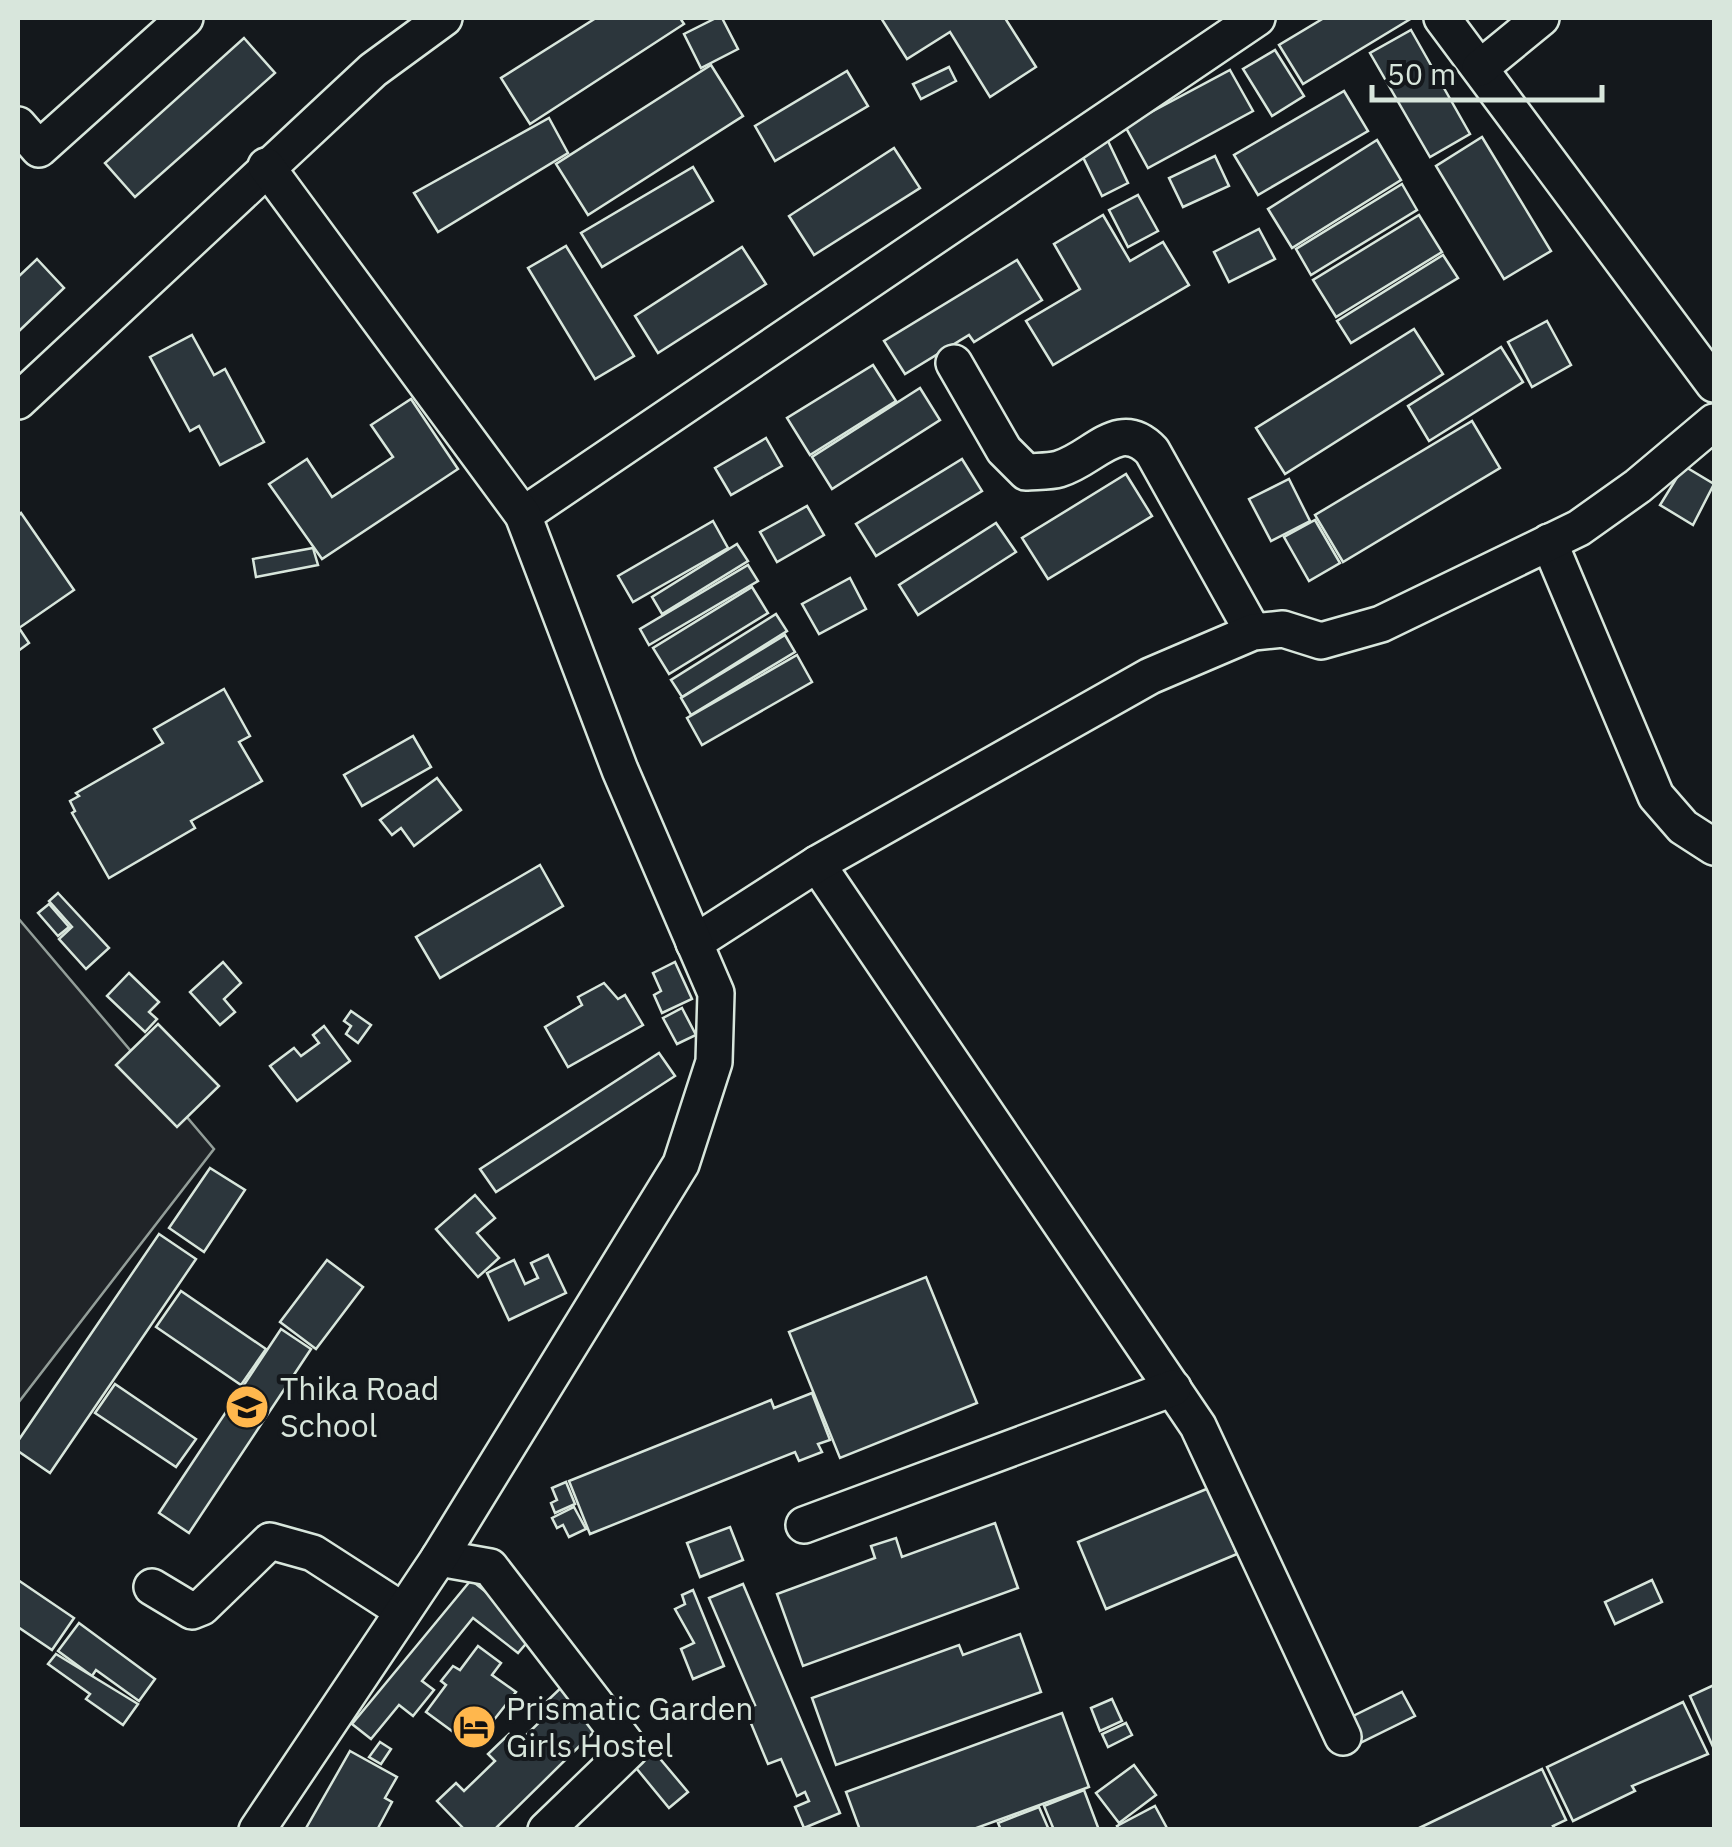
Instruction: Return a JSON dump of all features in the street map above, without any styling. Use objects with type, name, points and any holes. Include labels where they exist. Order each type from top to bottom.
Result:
[{"type":"street","points":[[18,125],[39,149],[185,18]]},
{"type":"street","points":[[18,401],[266,166],[373,70],[444,18]]},
{"type":"street","points":[[523,514],[1256,18]]},
{"type":"street","points":[[1442,18],[1714,384]]},
{"type":"street","points":[[1480,68],[1541,18]]},
{"type":"street","points":[[257,1830],[439,1558],[681,1164],[714,1062],[716,994],[620,770],[523,514],[266,166]]},
{"type":"street","points":[[954,363],[1004,450],[1026,472],[1058,470],[1122,434],[1138,437],[1152,451],[1253,632]]},
{"type":"street","points":[[694,943],[817,864],[1150,676],[1253,632],[1283,628],[1322,641],[1381,624],[1597,518],[1714,422]]},
{"type":"street","points":[[1550,542],[1656,796],[1683,827],[1714,846]]},
{"type":"street","points":[[817,864],[1198,1426],[1344,1737]]},
{"type":"street","points":[[804,1524],[1173,1388]]},
{"type":"street","points":[[152,1587],[192,1610],[202,1608],[270,1541],[313,1553],[404,1611]]},
{"type":"street","points":[[439,1558],[490,1567],[630,1749],[546,1830]]},
{"type":"shaded area","points":[[18,918],[214,1149],[18,1403]]},
{"type":"building","points":[[596,18],[680,18],[684,24],[530,124],[501,78]]},
{"type":"building","points":[[722,18],[738,49],[701,68],[684,34]]},
{"type":"building","points":[[881,18],[1005,18],[1036,67],[990,97],[950,32],[907,59]]},
{"type":"building","points":[[1324,18],[1412,18],[1303,84],[1279,45]]},
{"type":"building","points":[[1411,30],[1470,134],[1430,157],[1370,53]]},
{"type":"building","points":[[244,38],[275,73],[135,197],[105,163]]},
{"type":"building","points":[[1275,50],[1304,96],[1272,116],[1243,69]]},
{"type":"building","points":[[711,65],[743,116],[588,215],[556,164]]},
{"type":"building","points":[[949,67],[956,81],[921,99],[913,84]]},
{"type":"building","points":[[1230,70],[1253,111],[1148,168],[1125,126]]},
{"type":"building","points":[[847,71],[868,106],[775,161],[755,126]]},
{"type":"building","points":[[1344,91],[1368,131],[1258,195],[1234,155]]},
{"type":"building","points":[[549,118],[568,153],[438,232],[414,193]]},
{"type":"building","points":[[1482,137],[1551,251],[1504,279],[1436,166]]},
{"type":"building","points":[[1107,139],[1128,183],[1102,196],[1080,151]]},
{"type":"building","points":[[1377,140],[1401,180],[1292,248],[1268,209]]},
{"type":"building","points":[[894,148],[920,188],[814,255],[789,216]]},
{"type":"building","points":[[1215,156],[1229,186],[1183,207],[1169,178]]},
{"type":"building","points":[[693,167],[713,201],[602,267],[581,233]]},
{"type":"building","points":[[1402,184],[1417,210],[1311,275],[1296,249]]},
{"type":"building","points":[[1138,195],[1158,231],[1128,247],[1109,210]]},
{"type":"building","points":[[1103,215],[1130,261],[1163,242],[1189,285],[1053,365],[1026,321],[1080,289],[1054,244]]},
{"type":"building","points":[[1419,215],[1442,252],[1336,317],[1313,280]]},
{"type":"building","points":[[1259,229],[1275,259],[1229,282],[1214,252]]},
{"type":"building","points":[[566,246],[634,356],[595,379],[528,268]]},
{"type":"building","points":[[742,247],[766,284],[658,353],[635,316]]},
{"type":"building","points":[[1443,255],[1458,278],[1351,343],[1337,321]]},
{"type":"building","points":[[37,259],[64,288],[18,332],[18,277]]},
{"type":"building","points":[[1017,260],[1042,300],[974,342],[969,335],[905,374],[884,341]]},
{"type":"building","points":[[1547,321],[1571,365],[1532,387],[1508,342]]},
{"type":"building","points":[[1414,329],[1443,374],[1285,474],[1256,428]]},
{"type":"building","points":[[192,335],[214,375],[225,369],[264,442],[220,465],[199,426],[190,431],[150,357]]},
{"type":"building","points":[[1501,347],[1523,382],[1429,441],[1408,406]]},
{"type":"building","points":[[873,365],[896,401],[810,455],[787,418]]},
{"type":"building","points":[[920,388],[940,420],[832,489],[812,457]]},
{"type":"building","points":[[411,399],[458,469],[322,559],[269,484],[307,459],[332,497],[393,457],[371,425]]},
{"type":"building","points":[[1472,421],[1500,468],[1343,562],[1315,515]]},
{"type":"building","points":[[766,438],[782,466],[731,495],[715,468]]},
{"type":"building","points":[[962,459],[982,491],[876,556],[856,524]]},
{"type":"building","points":[[1684,466],[1714,484],[1693,525],[1660,505]]},
{"type":"building","points":[[1126,474],[1152,516],[1048,579],[1022,538]]},
{"type":"building","points":[[1289,479],[1310,521],[1271,541],[1249,499]]},
{"type":"building","points":[[807,506],[824,535],[777,562],[760,532]]},
{"type":"building","points":[[21,513],[74,590],[19,628],[29,643],[18,651],[18,516]]},
{"type":"building","points":[[1315,520],[1340,563],[1309,581],[1284,537]]},
{"type":"building","points":[[713,521],[728,548],[633,602],[618,576]]},
{"type":"building","points":[[996,523],[1016,552],[918,615],[899,585]]},
{"type":"building","points":[[737,544],[748,561],[662,614],[652,597]]},
{"type":"building","points":[[313,548],[318,565],[256,577],[253,559]]},
{"type":"building","points":[[748,565],[758,581],[649,645],[640,629]]},
{"type":"building","points":[[850,578],[866,609],[819,634],[802,604]]},
{"type":"building","points":[[752,587],[768,613],[669,674],[653,648]]},
{"type":"building","points":[[776,614],[787,631],[682,697],[671,680]]},
{"type":"building","points":[[785,635],[795,652],[691,715],[681,698]]},
{"type":"building","points":[[797,655],[812,682],[702,745],[687,718]]},
{"type":"building","points":[[224,689],[250,736],[239,742],[262,781],[191,821],[195,828],[109,878],[72,813],[75,811],[70,801],[79,796],[76,793],[163,743],[154,729]]},
{"type":"building","points":[[413,736],[431,767],[362,806],[344,775]]},
{"type":"building","points":[[437,778],[461,810],[414,846],[401,828],[392,835],[380,820]]},
{"type":"building","points":[[540,865],[563,906],[440,978],[416,937]]},
{"type":"building","points":[[58,893],[109,948],[86,969],[59,939],[72,927],[49,901]]},
{"type":"building","points":[[49,904],[69,927],[58,936],[38,913]]},
{"type":"building","points":[[223,962],[241,983],[224,999],[235,1012],[220,1025],[190,992]]},
{"type":"building","points":[[675,962],[692,999],[662,1013],[654,995],[661,991],[653,973]]},
{"type":"building","points":[[129,973],[159,1002],[149,1012],[157,1019],[145,1032],[107,996]]},
{"type":"building","points":[[604,983],[618,999],[625,995],[643,1025],[568,1067],[545,1027],[582,1005],[578,997]]},
{"type":"building","points":[[682,1008],[696,1035],[677,1044],[663,1018]]},
{"type":"building","points":[[351,1011],[371,1025],[358,1043],[346,1034],[351,1026],[344,1021]]},
{"type":"building","points":[[158,1024],[219,1086],[177,1127],[116,1065]]},
{"type":"building","points":[[324,1026],[350,1061],[297,1101],[270,1066],[294,1048],[301,1056],[319,1043],[313,1035]]},
{"type":"building","points":[[659,1053],[675,1076],[496,1192],[480,1169]]},
{"type":"building","points":[[210,1168],[245,1190],[204,1252],[169,1228]]},
{"type":"building","points":[[475,1195],[495,1218],[477,1233],[499,1258],[478,1277],[436,1229]]},
{"type":"building","points":[[159,1234],[196,1259],[50,1473],[18,1451],[18,1441]]},
{"type":"building","points":[[548,1255],[566,1293],[509,1320],[487,1273],[514,1260],[525,1284],[538,1278],[531,1263]]},
{"type":"building","points":[[327,1260],[363,1287],[316,1349],[280,1322]]},
{"type":"building","points":[[926,1277],[977,1403],[840,1458],[789,1332]]},
{"type":"building","points":[[181,1291],[266,1349],[241,1385],[156,1327]]},
{"type":"building","points":[[281,1329],[311,1349],[189,1533],[159,1513]]},
{"type":"building","points":[[115,1384],[196,1439],[176,1467],[95,1413]]},
{"type":"building","points":[[812,1393],[830,1440],[818,1444],[822,1452],[799,1461],[795,1452],[590,1534],[569,1481],[771,1400],[774,1408]]},
{"type":"building","points":[[566,1482],[575,1504],[555,1513],[551,1503],[557,1500],[552,1488]]},
{"type":"building","points":[[1209,1488],[1237,1554],[1106,1609],[1078,1542]]},
{"type":"building","points":[[574,1507],[586,1529],[569,1537],[563,1525],[557,1528],[552,1518]]},
{"type":"building","points":[[995,1523],[1018,1588],[803,1666],[777,1594],[875,1558],[871,1546],[896,1538],[902,1557]]},
{"type":"building","points":[[730,1527],[743,1560],[700,1577],[687,1543]]},
{"type":"building","points":[[18,1580],[74,1618],[52,1650],[18,1627]]},
{"type":"building","points":[[471,1580],[536,1632],[518,1653],[473,1618],[422,1681],[434,1690],[413,1716],[399,1705],[371,1739],[352,1724]]},
{"type":"building","points":[[1652,1580],[1662,1602],[1615,1624],[1605,1602]]},
{"type":"building","points":[[743,1584],[840,1813],[804,1828],[795,1807],[809,1801],[805,1792],[797,1796],[781,1759],[768,1764],[745,1709],[755,1705],[709,1598]]},
{"type":"building","points":[[693,1590],[724,1666],[693,1679],[681,1649],[694,1643],[675,1609],[685,1604],[682,1595]]},
{"type":"building","points":[[79,1623],[155,1679],[139,1701],[96,1670],[92,1676],[58,1651]]},
{"type":"building","points":[[1020,1634],[1041,1692],[836,1765],[812,1698],[959,1645],[963,1655]]},
{"type":"building","points":[[478,1646],[501,1663],[492,1675],[516,1692],[493,1721],[476,1708],[456,1734],[426,1712],[446,1685],[441,1681],[453,1666],[460,1670]]},
{"type":"building","points":[[56,1654],[138,1704],[123,1725],[86,1699],[90,1694],[48,1664]]},
{"type":"building","points":[[567,1682],[605,1721],[494,1830],[465,1830],[437,1801],[456,1783],[464,1791],[495,1761],[488,1754],[509,1734],[518,1743],[552,1710],[545,1703]]},
{"type":"building","points":[[1714,1685],[1714,1749],[1690,1696]]},
{"type":"building","points":[[1402,1692],[1415,1716],[1360,1743],[1347,1719]]},
{"type":"building","points":[[1112,1699],[1122,1721],[1100,1731],[1091,1708]]},
{"type":"building","points":[[1683,1702],[1708,1754],[1632,1786],[1635,1791],[1573,1821],[1547,1767]]},
{"type":"building","points":[[1062,1713],[1089,1787],[971,1830],[860,1830],[846,1792]]},
{"type":"building","points":[[1126,1723],[1132,1735],[1108,1747],[1102,1734]]},
{"type":"building","points":[[380,1742],[391,1749],[381,1764],[369,1757]]},
{"type":"building","points":[[651,1748],[688,1792],[669,1808],[632,1763]]},
{"type":"building","points":[[350,1751],[397,1777],[385,1798],[392,1802],[377,1830],[305,1830]]},
{"type":"building","points":[[1134,1765],[1156,1795],[1119,1823],[1096,1793]]},
{"type":"building","points":[[1542,1769],[1566,1820],[1553,1826],[1556,1830],[1415,1830]]},
{"type":"building","points":[[1084,1790],[1099,1830],[1054,1830],[1044,1806]]},
{"type":"building","points":[[1155,1806],[1168,1830],[1119,1830],[1117,1826]]},
{"type":"building","points":[[1039,1807],[1049,1830],[1001,1830],[998,1823]]},
{"type":"place","name":"Thika Road School","points":[[247,1407]]},
{"type":"place","name":"Prismatic Garden Girls Hostel","points":[[474,1727]]}]
